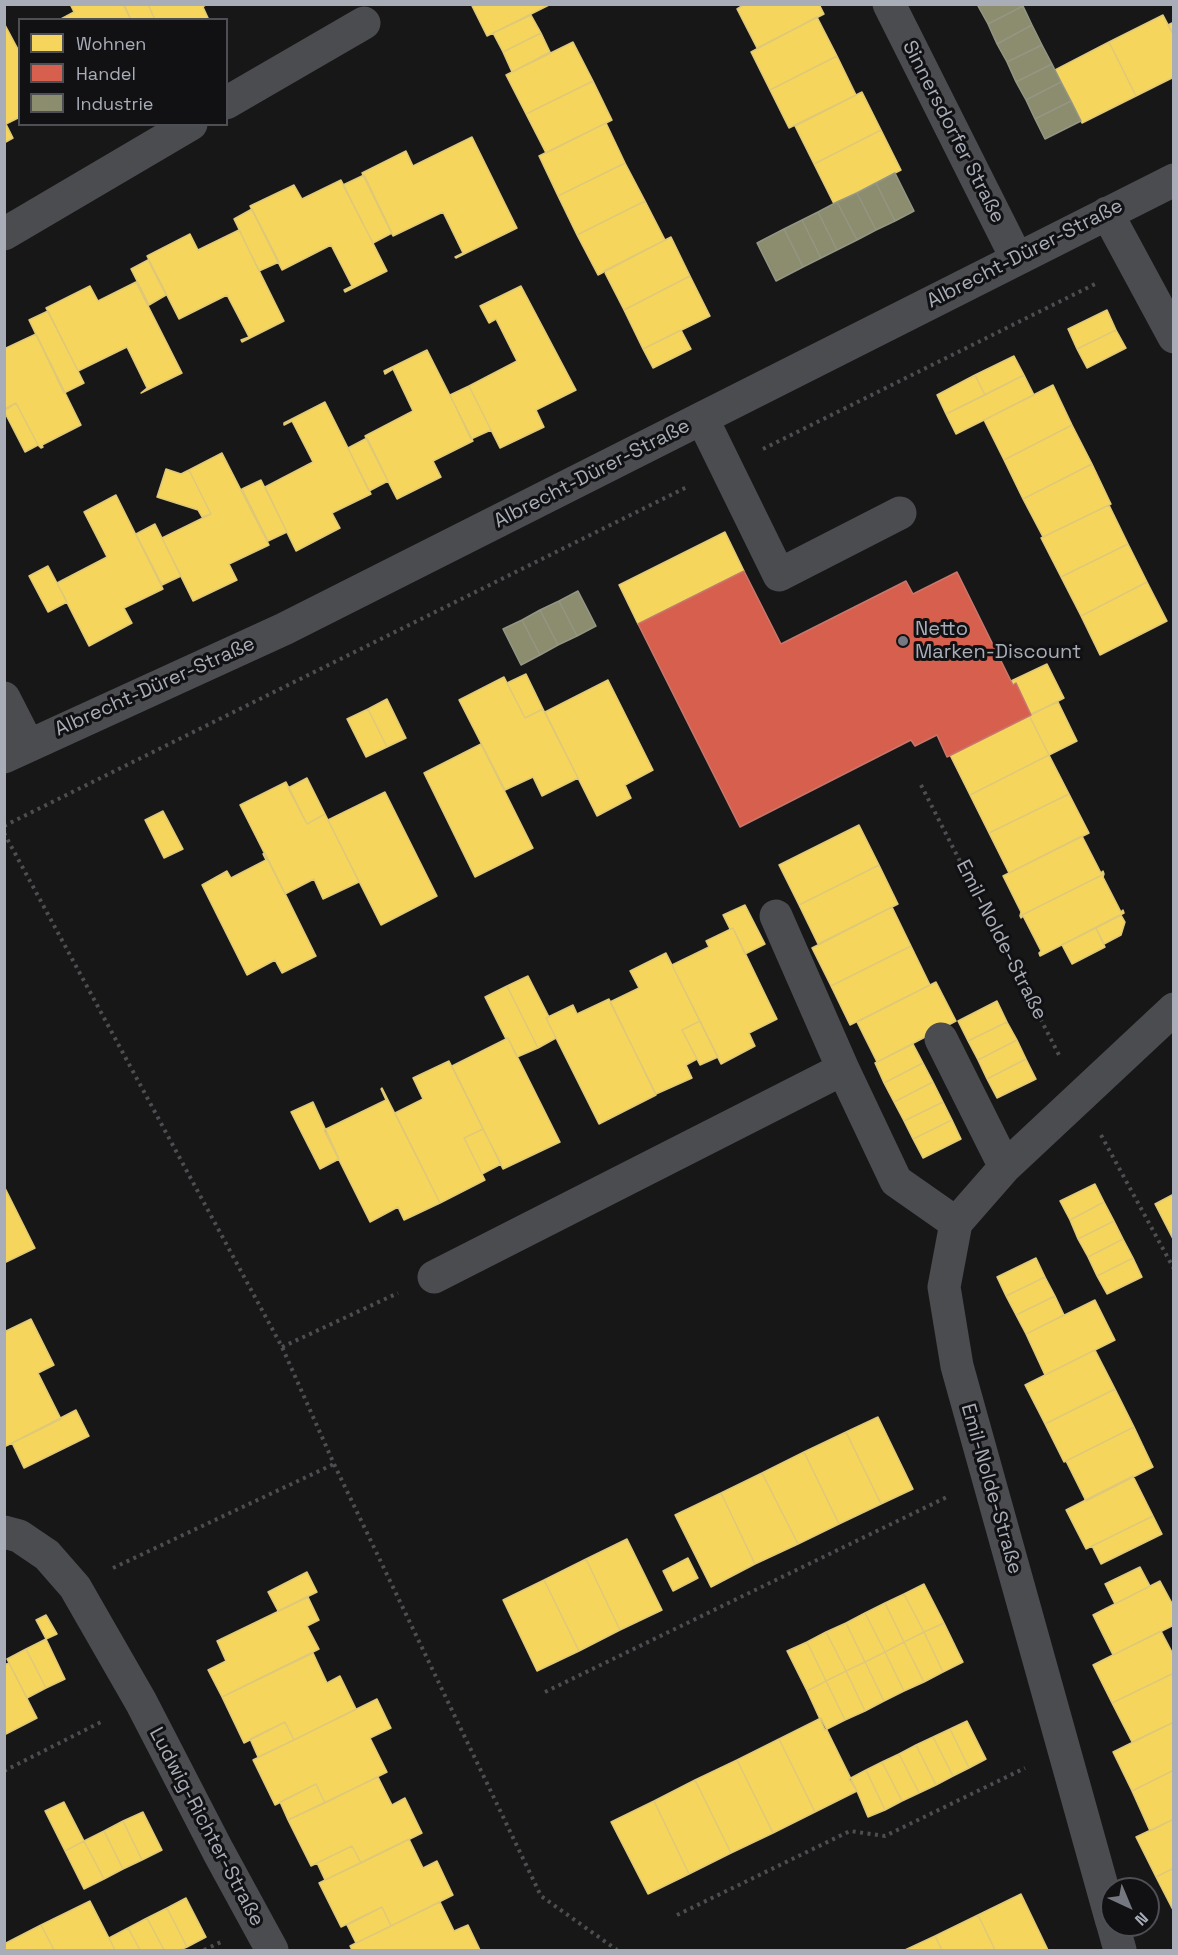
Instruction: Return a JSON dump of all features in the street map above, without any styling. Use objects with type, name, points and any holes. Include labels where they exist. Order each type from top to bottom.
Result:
[{"type":"street","name":"Sinnersdorfer Straße","points":[[888,4],[1017,259]]},
{"type":"street","points":[[228,103],[364,23]]},
{"type":"street","points":[[4,234],[188,126]]},
{"type":"street","name":"Albrecht-Dürer-Straße","points":[[16,751],[284,629],[1173,180]]},
{"type":"street","points":[[1107,213],[1173,337]]},
{"type":"street","points":[[702,418],[779,574],[900,513]]},
{"type":"street","points":[[4,698],[16,751]]},
{"type":"street","points":[[776,916],[843,1069],[896,1181],[956,1223],[1005,1167],[1173,1009]]},
{"type":"street","points":[[941,1039],[1005,1167]]},
{"type":"street","points":[[434,1277],[843,1069]]},
{"type":"street","name":"Emil-Nolde-Straße","points":[[956,1223],[944,1287],[957,1366],[1100,1880]]},
{"type":"street","name":"Ludwig-Richter-Straße","points":[[4,1532],[19,1536],[47,1555],[75,1587],[141,1702],[272,1950]]},
{"type":"path","points":[[4,826],[1135,265]]},
{"type":"path","name":"Emil-Nolde-Straße","points":[[921,785],[1080,1096],[1173,1269]]},
{"type":"path","points":[[4,833],[282,1347],[334,1464],[541,1896],[617,1950]]},
{"type":"path","points":[[282,1347],[434,1277]]},
{"type":"path","points":[[75,1587],[334,1464]]},
{"type":"path","points":[[545,1692],[988,1478]]},
{"type":"path","points":[[4,1771],[141,1702]]},
{"type":"path","points":[[677,1915],[850,1830],[885,1836],[1064,1749]]},
{"type":"building: Wohnen","points":[[70,4],[123,4],[130,18],[63,18],[74,12]]},
{"type":"building: Wohnen","points":[[124,4],[148,4],[154,18],[130,18]]},
{"type":"building: Wohnen","points":[[148,4],[207,4],[203,7],[208,18],[154,18]]},
{"type":"building: Wohnen","points":[[471,4],[551,4],[487,36]]},
{"type":"building: Wohnen","points":[[745,4],[819,4],[824,14],[757,48],[737,9]]},
{"type":"building: Wohnen","points":[[531,15],[541,33],[503,52],[493,33]]},
{"type":"building: Wohnen","points":[[1163,15],[1174,36],[1174,77],[1136,96],[1109,42]]},
{"type":"building: Wohnen","points":[[817,17],[837,56],[770,90],[751,52]]},
{"type":"building: Wohnen","points":[[1174,22],[1174,36],[1168,25]]},
{"type":"building: Wohnen","points":[[4,23],[18,49],[18,118],[6,124],[13,138],[4,143]]},
{"type":"building: Wohnen","points":[[541,33],[550,52],[512,72],[503,52]]},
{"type":"building: Wohnen","points":[[573,42],[593,81],[526,114],[506,75]]},
{"type":"building: Wohnen","points":[[1109,42],[1136,96],[1082,123],[1055,70]]},
{"type":"building: Wohnen","points":[[837,56],[856,95],[789,128],[770,90]]},
{"type":"building: Wohnen","points":[[593,81],[612,120],[546,153],[526,114]]},
{"type":"building: Wohnen","points":[[862,92],[881,130],[814,164],[795,126]]},
{"type":"building: Wohnen","points":[[606,123],[625,163],[558,196],[539,156]]},
{"type":"building: Wohnen","points":[[881,130],[901,170],[834,204],[814,164]]},
{"type":"building: Wohnen","points":[[472,137],[517,228],[456,258],[463,253],[443,212],[393,236],[362,173],[406,151],[413,166]]},
{"type":"building: Wohnen","points":[[625,163],[645,201],[577,235],[558,196]]},
{"type":"building: Wohnen","points":[[364,175],[392,233],[373,243],[343,185]]},
{"type":"building: Wohnen","points":[[341,180],[387,271],[345,292],[344,290],[352,286],[331,245],[282,270],[250,206],[294,185],[302,199]]},
{"type":"building: Wohnen","points":[[645,201],[665,240],[598,275],[577,235]]},
{"type":"building: Wohnen","points":[[252,209],[279,262],[259,271],[234,219]]},
{"type":"building: Wohnen","points":[[239,230],[284,321],[242,342],[241,340],[249,337],[227,295],[179,319],[147,256],[190,234],[198,250]]},
{"type":"building: Wohnen","points":[[671,237],[690,276],[624,310],[604,271]]},
{"type":"building: Wohnen","points":[[148,260],[166,295],[149,305],[131,269]]},
{"type":"building: Wohnen","points":[[690,276],[710,316],[643,349],[624,310]]},
{"type":"building: Wohnen","points":[[136,282],[182,373],[141,393],[147,388],[127,347],[78,371],[46,308],[90,286],[98,301]]},
{"type":"building: Wohnen","points":[[521,286],[576,390],[536,410],[544,427],[500,448],[469,386],[517,361],[496,319],[489,323],[480,306]]},
{"type":"building: Wohnen","points":[[1107,310],[1116,330],[1077,349],[1068,329]]},
{"type":"building: Wohnen","points":[[48,311],[84,383],[64,393],[29,320]]},
{"type":"building: Wohnen","points":[[681,330],[691,349],[653,368],[643,349]]},
{"type":"building: Wohnen","points":[[1116,330],[1126,348],[1087,368],[1077,349]]},
{"type":"building: Wohnen","points":[[36,334],[81,425],[42,445],[41,448],[16,403],[4,409],[4,349]]},
{"type":"building: Wohnen","points":[[427,350],[473,441],[433,461],[441,477],[397,499],[365,436],[413,411],[393,369],[385,374],[384,371]]},
{"type":"building: Wohnen","points":[[1014,356],[1024,375],[985,395],[975,375]]},
{"type":"building: Wohnen","points":[[975,375],[985,395],[946,414],[937,395]]},
{"type":"building: Wohnen","points":[[1024,375],[1034,395],[956,434],[946,414]]},
{"type":"building: Wohnen","points":[[1053,385],[1072,425],[1004,460],[984,420]]},
{"type":"building: Wohnen","points":[[469,386],[491,430],[471,439],[450,395]]},
{"type":"building: Wohnen","points":[[325,402],[371,494],[332,513],[340,528],[296,551],[265,487],[313,462],[292,421],[284,425],[284,423]]},
{"type":"building: Wohnen","points":[[16,403],[38,445],[25,452],[4,411]]},
{"type":"building: Wohnen","points":[[1072,425],[1092,464],[1023,499],[1004,460]]},
{"type":"building: Wohnen","points":[[367,438],[388,481],[369,491],[348,448]]},
{"type":"building: Wohnen","points":[[222,453],[269,545],[229,564],[237,580],[193,601],[162,538],[211,514],[189,470]]},
{"type":"building: Wohnen","points":[[1092,464],[1111,504],[1043,537],[1023,499]]},
{"type":"building: Wohnen","points":[[166,469],[181,474],[189,470],[211,514],[202,517],[198,510],[157,497]]},
{"type":"building: Wohnen","points":[[261,480],[287,532],[268,541],[242,489]]},
{"type":"building: Wohnen","points":[[116,495],[163,589],[124,608],[132,623],[89,646],[57,583],[107,557],[84,512]]},
{"type":"building: Wohnen","points":[[1109,505],[1128,544],[1061,577],[1041,538]]},
{"type":"building: Wohnen","points":[[155,524],[181,576],[162,585],[136,534]]},
{"type":"building: Wohnen","points":[[725,532],[744,571],[638,624],[619,585]]},
{"type":"building: Wohnen","points":[[1128,544],[1147,582],[1081,616],[1061,577]]},
{"type":"building: Wohnen","points":[[48,566],[67,602],[48,612],[29,576]]},
{"type":"building: Wohnen","points":[[1147,582],[1167,621],[1100,655],[1081,616]]},
{"type":"building: Wohnen","points":[[1047,664],[1064,698],[1031,715],[1016,683],[1013,685],[1011,681]]},
{"type":"building: Wohnen","points":[[526,674],[543,709],[525,718],[507,683]]},
{"type":"building: Wohnen","points":[[504,677],[525,718],[543,709],[578,778],[542,796],[533,777],[505,790],[459,700]]},
{"type":"building: Wohnen","points":[[608,680],[653,770],[625,785],[631,798],[597,816],[545,712]]},
{"type":"building: Wohnen","points":[[387,699],[406,738],[387,747],[368,709]]},
{"type":"building: Wohnen","points":[[1058,702],[1077,741],[1049,755],[1029,715]]},
{"type":"building: Wohnen","points":[[368,709],[387,747],[366,757],[347,719]]},
{"type":"building: Wohnen","points":[[1029,715],[1049,755],[970,795],[950,755]]},
{"type":"building: Wohnen","points":[[481,744],[533,848],[475,877],[424,773]]},
{"type":"building: Wohnen","points":[[1049,755],[1069,794],[989,833],[970,795]]},
{"type":"building: Wohnen","points":[[307,778],[325,814],[307,824],[288,788]]},
{"type":"building: Wohnen","points":[[286,782],[307,824],[325,814],[359,882],[323,899],[314,879],[285,894],[240,805]]},
{"type":"building: Wohnen","points":[[385,792],[437,896],[381,925],[328,820]]},
{"type":"building: Wohnen","points":[[1069,794],[1089,833],[1009,873],[989,833]]},
{"type":"building: Wohnen","points":[[163,811],[183,849],[164,858],[145,820]]},
{"type":"building: Wohnen","points":[[859,825],[879,865],[799,905],[779,865]]},
{"type":"building: Wohnen","points":[[1082,836],[1101,873],[1103,871],[1104,874],[1020,916],[1021,912],[1003,876]]},
{"type":"building: Wohnen","points":[[265,853],[316,956],[282,973],[275,960],[247,975],[202,885],[227,871],[231,878],[266,860],[263,854]]},
{"type":"building: Wohnen","points":[[879,865],[898,904],[818,944],[799,905]]},
{"type":"building: Wohnen","points":[[1104,874],[1103,877],[1121,912],[1123,910],[1124,913],[1040,956],[1041,951],[1023,916],[1021,918],[1020,916]]},
{"type":"building: Wohnen","points":[[745,905],[765,944],[745,954],[733,928],[730,929],[723,915]]},
{"type":"building: Wohnen","points":[[892,907],[911,946],[831,986],[812,948]]},
{"type":"building: Wohnen","points":[[1121,915],[1125,922],[1121,935],[1104,944],[1096,928]]},
{"type":"building: Wohnen","points":[[733,928],[777,1019],[749,1033],[755,1046],[721,1064],[672,965],[709,947],[706,941]]},
{"type":"building: Wohnen","points":[[1096,928],[1105,947],[1072,964],[1062,945]]},
{"type":"building: Wohnen","points":[[911,946],[930,985],[850,1025],[831,986]]},
{"type":"building: Wohnen","points":[[666,953],[700,1021],[682,1030],[697,1059],[686,1065],[692,1078],[656,1094],[610,1002],[639,988],[630,971]]},
{"type":"building: Wohnen","points":[[528,976],[549,1017],[546,1018],[556,1038],[538,1048],[507,986]]},
{"type":"building: Wohnen","points":[[936,982],[956,1021],[877,1062],[857,1022]]},
{"type":"building: Wohnen","points":[[507,986],[538,1048],[517,1057],[485,997]]},
{"type":"building: Wohnen","points":[[609,999],[656,1095],[599,1124],[546,1018],[573,1005],[577,1014]]},
{"type":"building: Wohnen","points":[[997,1001],[1007,1022],[968,1041],[958,1021]]},
{"type":"building: Wohnen","points":[[700,1021],[718,1057],[700,1065],[682,1030]]},
{"type":"building: Wohnen","points":[[1007,1022],[1017,1040],[978,1060],[968,1041]]},
{"type":"building: Wohnen","points":[[508,1038],[560,1142],[503,1169],[452,1066]]},
{"type":"building: Wohnen","points":[[1017,1040],[1026,1059],[987,1079],[978,1060]]},
{"type":"building: Wohnen","points":[[913,1044],[923,1063],[884,1083],[875,1063]]},
{"type":"building: Wohnen","points":[[1026,1059],[1036,1079],[997,1098],[987,1079]]},
{"type":"building: Wohnen","points":[[449,1061],[483,1129],[464,1138],[485,1180],[440,1203],[395,1113],[423,1099],[413,1078]]},
{"type":"building: Wohnen","points":[[923,1063],[933,1082],[894,1102],[884,1083]]},
{"type":"building: Wohnen","points":[[933,1082],[943,1102],[904,1121],[894,1102]]},
{"type":"building: Wohnen","points":[[382,1088],[440,1203],[404,1220],[398,1207],[370,1222],[324,1130],[386,1100]]},
{"type":"building: Wohnen","points":[[313,1102],[339,1159],[320,1169],[291,1112]]},
{"type":"building: Wohnen","points":[[943,1102],[952,1120],[913,1139],[904,1121]]},
{"type":"building: Wohnen","points":[[952,1120],[961,1139],[923,1158],[913,1139]]},
{"type":"building: Wohnen","points":[[483,1129],[501,1164],[482,1174],[464,1138]]},
{"type":"building: Wohnen","points":[[1095,1184],[1104,1202],[1070,1220],[1060,1201]]},
{"type":"building: Wohnen","points":[[4,1186],[35,1248],[4,1263]]},
{"type":"building: Wohnen","points":[[1174,1194],[1174,1241],[1155,1204]]},
{"type":"building: Wohnen","points":[[1104,1202],[1114,1221],[1078,1239],[1070,1220]]},
{"type":"building: Wohnen","points":[[1114,1221],[1123,1239],[1088,1257],[1078,1239]]},
{"type":"building: Wohnen","points":[[1123,1239],[1133,1258],[1097,1276],[1088,1257]]},
{"type":"building: Wohnen","points":[[1036,1258],[1045,1277],[1006,1296],[997,1277]]},
{"type":"building: Wohnen","points":[[1133,1258],[1142,1277],[1107,1294],[1097,1276]]},
{"type":"building: Wohnen","points":[[1045,1277],[1055,1296],[1016,1315],[1006,1296]]},
{"type":"building: Wohnen","points":[[1055,1296],[1064,1315],[1026,1334],[1016,1315]]},
{"type":"building: Wohnen","points":[[1095,1300],[1115,1340],[1045,1375],[1026,1334]]},
{"type":"building: Wohnen","points":[[31,1319],[54,1365],[38,1373],[61,1419],[4,1447],[4,1332]]},
{"type":"building: Wohnen","points":[[1095,1350],[1115,1389],[1045,1424],[1025,1385]]},
{"type":"building: Wohnen","points":[[1115,1389],[1134,1427],[1064,1462],[1045,1424]]},
{"type":"building: Wohnen","points":[[76,1410],[89,1436],[24,1468],[12,1443]]},
{"type":"building: Wohnen","points":[[878,1417],[913,1489],[881,1504],[846,1432]]},
{"type":"building: Wohnen","points":[[1134,1427],[1153,1467],[1086,1501],[1066,1461]]},
{"type":"building: Wohnen","points":[[846,1432],[881,1504],[839,1524],[804,1452]]},
{"type":"building: Wohnen","points":[[804,1452],[839,1524],[798,1544],[762,1473]]},
{"type":"building: Wohnen","points":[[762,1473],[798,1544],[755,1564],[721,1493]]},
{"type":"building: Wohnen","points":[[1133,1476],[1153,1516],[1086,1549],[1066,1510]]},
{"type":"building: Wohnen","points":[[721,1493],[755,1564],[711,1587],[675,1515]]},
{"type":"building: Wohnen","points":[[1153,1516],[1162,1534],[1101,1564],[1092,1546]]},
{"type":"building: Wohnen","points":[[627,1539],[662,1610],[620,1630],[586,1559]]},
{"type":"building: Wohnen","points":[[688,1558],[698,1578],[673,1591],[663,1571]]},
{"type":"building: Wohnen","points":[[586,1559],[620,1630],[579,1651],[544,1580]]},
{"type":"building: Wohnen","points":[[1140,1567],[1150,1586],[1115,1604],[1105,1584]]},
{"type":"building: Wohnen","points":[[307,1572],[317,1592],[278,1611],[268,1592]]},
{"type":"building: Wohnen","points":[[544,1580],[579,1651],[537,1671],[503,1600]]},
{"type":"building: Wohnen","points":[[1160,1581],[1174,1607],[1174,1625],[1113,1655],[1093,1615]]},
{"type":"building: Wohnen","points":[[924,1584],[944,1623],[924,1632],[904,1594]]},
{"type":"building: Wohnen","points":[[904,1594],[924,1632],[904,1642],[885,1603]]},
{"type":"building: Wohnen","points":[[308,1597],[319,1620],[307,1626],[319,1649],[222,1697],[208,1670],[226,1661],[217,1641]]},
{"type":"building: Wohnen","points":[[885,1603],[904,1642],[885,1652],[865,1613]]},
{"type":"building: Wohnen","points":[[865,1613],[885,1652],[865,1662],[846,1623]]},
{"type":"building: Wohnen","points":[[46,1615],[57,1634],[46,1639],[36,1620]]},
{"type":"building: Wohnen","points":[[846,1623],[865,1662],[846,1671],[826,1632]]},
{"type":"building: Wohnen","points":[[944,1623],[963,1662],[943,1672],[924,1632]]},
{"type":"building: Wohnen","points":[[1161,1631],[1174,1656],[1174,1673],[1112,1703],[1093,1665]]},
{"type":"building: Wohnen","points":[[826,1632],[846,1671],[826,1681],[807,1642]]},
{"type":"building: Wohnen","points":[[924,1632],[943,1672],[924,1682],[904,1642]]},
{"type":"building: Wohnen","points":[[46,1639],[65,1679],[46,1688],[26,1649]]},
{"type":"building: Wohnen","points":[[807,1642],[826,1681],[807,1691],[787,1651]]},
{"type":"building: Wohnen","points":[[904,1642],[924,1682],[904,1691],[885,1652]]},
{"type":"building: Wohnen","points":[[26,1649],[46,1688],[27,1698],[7,1659]]},
{"type":"building: Wohnen","points":[[885,1652],[904,1691],[884,1701],[865,1662]]},
{"type":"building: Wohnen","points":[[313,1653],[327,1683],[340,1676],[356,1709],[294,1740],[285,1722],[244,1743],[222,1697]]},
{"type":"building: Wohnen","points":[[865,1662],[884,1701],[865,1711],[846,1671]]},
{"type":"building: Wohnen","points":[[9,1663],[37,1718],[4,1735],[4,1665]]},
{"type":"building: Wohnen","points":[[846,1671],[865,1711],[845,1720],[826,1681]]},
{"type":"building: Wohnen","points":[[1174,1673],[1174,1722],[1132,1742],[1112,1703]]},
{"type":"building: Wohnen","points":[[826,1681],[845,1720],[825,1730],[807,1691]]},
{"type":"building: Wohnen","points":[[377,1699],[391,1728],[370,1738],[387,1772],[325,1803],[316,1784],[275,1805],[253,1760]]},
{"type":"building: Wohnen","points":[[821,1718],[857,1791],[815,1812],[779,1739]]},
{"type":"building: Wohnen","points":[[967,1721],[986,1759],[969,1768],[950,1729]]},
{"type":"building: Wohnen","points":[[285,1722],[294,1740],[258,1757],[250,1739]]},
{"type":"building: Wohnen","points":[[1174,1722],[1174,1770],[1132,1791],[1113,1752]]},
{"type":"building: Wohnen","points":[[950,1729],[969,1768],[953,1776],[933,1737]]},
{"type":"building: Wohnen","points":[[933,1737],[953,1776],[936,1785],[916,1745]]},
{"type":"building: Wohnen","points":[[779,1739],[815,1812],[773,1833],[737,1760]]},
{"type":"building: Wohnen","points":[[916,1745],[936,1785],[919,1793],[899,1754]]},
{"type":"building: Wohnen","points":[[899,1754],[919,1793],[902,1801],[882,1762]]},
{"type":"building: Wohnen","points":[[737,1760],[773,1833],[731,1853],[695,1780]]},
{"type":"building: Wohnen","points":[[882,1762],[902,1801],[885,1810],[866,1770]]},
{"type":"building: Wohnen","points":[[866,1770],[885,1810],[868,1817],[849,1779]]},
{"type":"building: Wohnen","points":[[1174,1770],[1174,1819],[1150,1831],[1132,1791]]},
{"type":"building: Wohnen","points":[[378,1777],[392,1805],[405,1798],[422,1833],[361,1863],[352,1846],[311,1866],[288,1820]]},
{"type":"building: Wohnen","points":[[695,1780],[731,1853],[689,1874],[654,1801]]},
{"type":"building: Wohnen","points":[[316,1784],[325,1803],[288,1820],[280,1802]]},
{"type":"building: Wohnen","points":[[654,1801],[689,1874],[648,1894],[611,1822]]},
{"type":"building: Wohnen","points":[[64,1802],[84,1841],[65,1851],[45,1811]]},
{"type":"building: Wohnen","points":[[143,1812],[162,1850],[142,1860],[123,1821]]},
{"type":"building: Wohnen","points":[[1174,1819],[1174,1868],[1156,1877],[1136,1837]]},
{"type":"building: Wohnen","points":[[123,1821],[142,1860],[123,1869],[104,1831]]},
{"type":"building: Wohnen","points":[[104,1831],[123,1869],[104,1879],[84,1841]]},
{"type":"building: Wohnen","points":[[409,1839],[423,1868],[437,1861],[453,1895],[391,1926],[382,1907],[341,1927],[319,1883]]},
{"type":"building: Wohnen","points":[[84,1841],[104,1879],[84,1889],[65,1851]]},
{"type":"building: Wohnen","points":[[352,1846],[361,1863],[325,1880],[317,1863]]},
{"type":"building: Wohnen","points":[[1174,1868],[1174,1912],[1160,1885],[1160,1877],[1156,1877]]},
{"type":"building: Wohnen","points":[[1021,1894],[1048,1950],[995,1950],[978,1915]]},
{"type":"building: Wohnen","points":[[186,1898],[206,1937],[187,1947],[167,1908]]},
{"type":"building: Wohnen","points":[[90,1901],[115,1950],[54,1950],[41,1925]]},
{"type":"building: Wohnen","points":[[440,1902],[454,1931],[468,1925],[480,1950],[352,1950],[350,1946]]},
{"type":"building: Wohnen","points":[[382,1907],[391,1926],[356,1943],[347,1925]]},
{"type":"building: Wohnen","points":[[167,1908],[187,1947],[180,1950],[164,1950],[147,1918]]},
{"type":"building: Wohnen","points":[[978,1915],[995,1950],[942,1950],[935,1936]]},
{"type":"building: Wohnen","points":[[147,1918],[164,1950],[140,1950],[128,1928]]},
{"type":"building: Wohnen","points":[[41,1925],[54,1950],[4,1950],[4,1944]]},
{"type":"building: Wohnen","points":[[128,1928],[140,1950],[115,1950],[109,1938]]},
{"type":"building: Wohnen","points":[[935,1936],[942,1950],[905,1950]]},
{"type":"building: Handel","points":[[744,571],[781,644],[906,581],[913,594],[957,572],[1013,685],[1016,683],[1031,715],[947,757],[937,735],[915,746],[911,740],[740,827],[638,624]]},
{"type":"building: Industrie","points":[[981,4],[1022,4],[1023,6],[988,24],[978,6]]},
{"type":"building: Industrie","points":[[1023,6],[1032,25],[997,44],[988,24]]},
{"type":"building: Industrie","points":[[1032,25],[1042,45],[1007,62],[997,44]]},
{"type":"building: Industrie","points":[[1042,45],[1052,64],[1016,82],[1007,62]]},
{"type":"building: Industrie","points":[[1052,64],[1061,82],[1026,100],[1016,82]]},
{"type":"building: Industrie","points":[[1061,82],[1071,101],[1035,119],[1026,100]]},
{"type":"building: Industrie","points":[[1071,101],[1081,121],[1045,139],[1035,119]]},
{"type":"building: Industrie","points":[[895,173],[914,211],[895,221],[876,183]]},
{"type":"building: Industrie","points":[[876,183],[895,221],[876,230],[857,193]]},
{"type":"building: Industrie","points":[[857,193],[876,230],[857,240],[837,202]]},
{"type":"building: Industrie","points":[[837,202],[857,240],[837,250],[818,212]]},
{"type":"building: Industrie","points":[[818,212],[837,250],[821,258],[802,220]]},
{"type":"building: Industrie","points":[[802,220],[821,258],[803,267],[784,229]]},
{"type":"building: Industrie","points":[[784,229],[803,267],[776,281],[757,243]]},
{"type":"building: Industrie","points":[[578,591],[596,626],[577,636],[559,601]]},
{"type":"building: Industrie","points":[[559,601],[577,636],[558,645],[540,610]]},
{"type":"building: Industrie","points":[[540,610],[558,645],[540,655],[522,620]]},
{"type":"building: Industrie","points":[[522,620],[540,655],[521,665],[503,629]]},
{"type":"place","name":"Netto Marken-Discount","points":[[903,641]]}]
